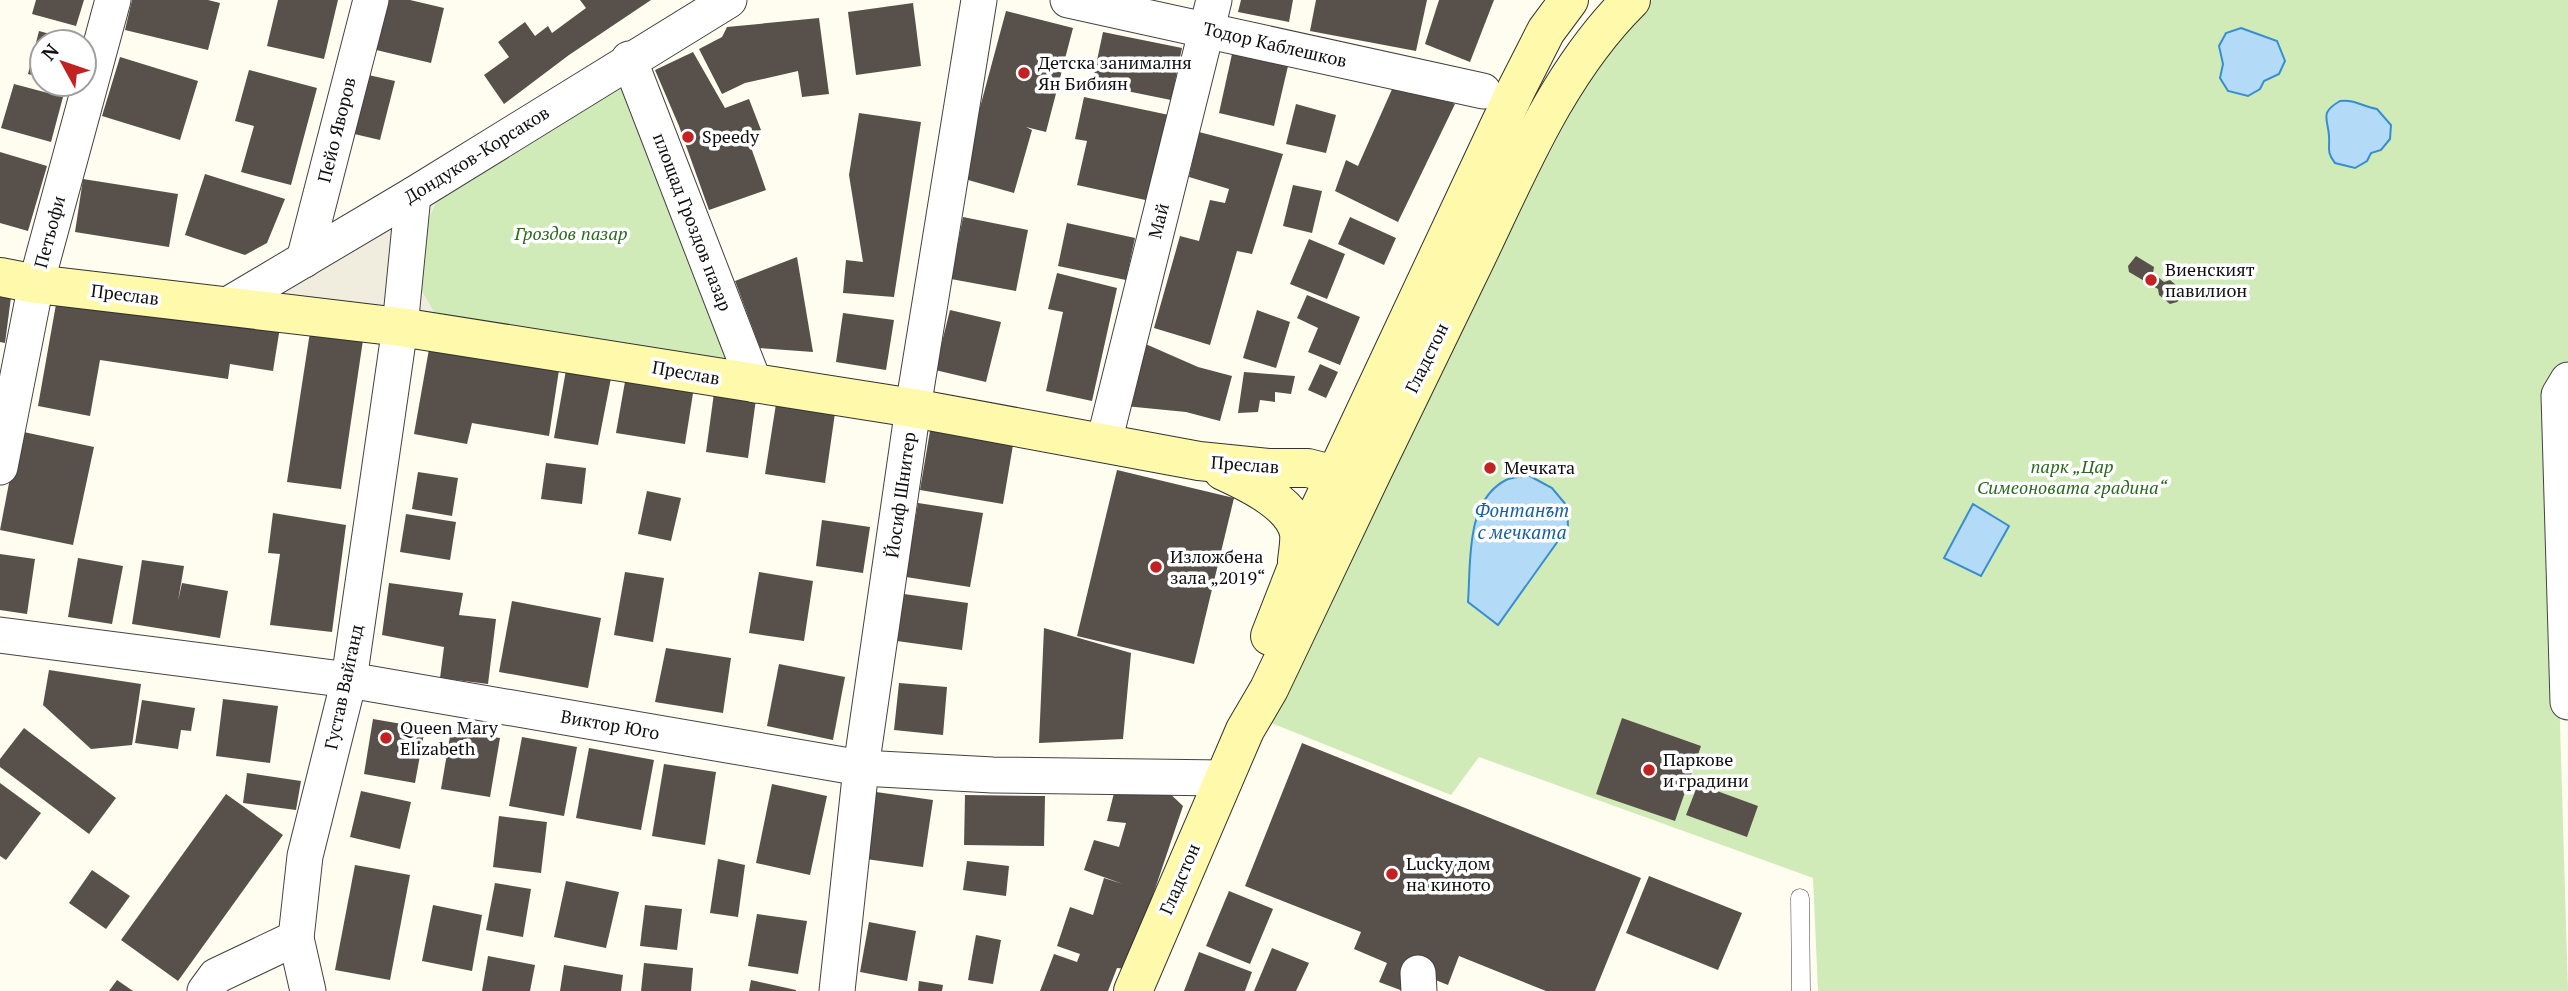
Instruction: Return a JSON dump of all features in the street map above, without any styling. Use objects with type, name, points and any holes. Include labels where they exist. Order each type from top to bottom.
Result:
[{"type":"main road","name":"Гладстон","points":[[1133,991],[1223,778],[1245,730],[1269,689],[1345,490],[1516,90],[1546,30],[1569,0]]},
{"type":"main road","name":"Гладстон","points":[[1245,730],[1257,671],[1297,561],[1345,490],[1548,111],[1582,58],[1631,0]]},
{"type":"main road","name":"Преслав","points":[[18,281],[400,327],[554,349],[755,385],[913,408],[1199,461],[1268,468],[1308,468],[1345,490]]},
{"type":"main road","points":[[1199,461],[1258,487],[1278,504],[1299,532],[1297,561]]},
{"type":"street","name":"Петьофи","points":[[0,467],[18,281],[113,0]]},
{"type":"street","name":"Пейо Яворов","points":[[304,260],[370,0]]},
{"type":"street","name":"Дондуков-Корсаков","points":[[224,307],[413,195],[629,60],[689,10],[729,0]]},
{"type":"street","name":"Йосиф Шнитер","points":[[837,991],[860,768],[913,408],[979,0]]},
{"type":"street","name":"Тодор Каблешков","points":[[1068,0],[1210,15],[1483,91]]},
{"type":"street","name":"Май","points":[[1104,442],[1210,15]]},
{"type":"street","name":"площад Гроздов пазар","points":[[629,60],[755,385]]},
{"type":"street","name":"Густав Вайганд","points":[[308,991],[296,938],[305,856],[349,680],[400,327],[413,195]]},
{"type":"street","points":[[2563,387],[2568,702]]},
{"type":"street","name":"Виктор Юго","points":[[0,635],[349,680],[860,768],[993,775],[1223,778]]},
{"type":"street","points":[[205,991],[216,976],[296,938]]},
{"type":"lane","points":[[1800,898],[1801,991]]},
{"type":"green space","name":"парк „Цар Симеоновата градина“","points":[[1652,0],[2568,0],[2568,363],[2550,392],[2568,991],[1818,991],[1813,878],[1479,757],[1451,795],[1266,721],[1425,391],[1596,64]]},
{"type":"green space","name":"Гроздов пазар","points":[[629,59],[755,385],[446,334],[407,265],[450,172]]},
{"type":"shaded area","points":[[450,172],[407,265],[446,334],[224,307]]},
{"type":"water","points":[[2241,28],[2277,41],[2285,61],[2279,74],[2264,81],[2260,89],[2248,96],[2228,91],[2220,78],[2223,64],[2219,46],[2226,33]]},
{"type":"water","points":[[2340,101],[2350,101],[2377,109],[2391,125],[2390,139],[2381,150],[2371,153],[2367,161],[2355,168],[2335,163],[2329,153],[2326,116],[2329,109]]},
{"type":"water","name":"Фонтанът с мечката","points":[[1528,475],[1552,488],[1567,506],[1568,527],[1498,625],[1468,602],[1473,534],[1483,502],[1493,490],[1508,479]]},
{"type":"water","points":[[1973,504],[2009,526],[1981,576],[1944,558]]},
{"type":"building","points":[[36,0],[84,0],[76,26],[32,14]]},
{"type":"building","points":[[132,0],[208,0],[220,3],[208,50],[125,30]]},
{"type":"building","points":[[278,0],[338,0],[324,59],[267,46]]},
{"type":"building","points":[[383,0],[410,0],[444,8],[431,63],[372,49]]},
{"type":"building","points":[[580,0],[651,0],[569,55],[504,104],[484,75],[509,57],[498,42],[525,22],[535,36],[548,26],[552,33],[586,8]]},
{"type":"building","points":[[1241,0],[1293,0],[1289,22],[1238,12]]},
{"type":"building","points":[[1316,0],[1427,0],[1416,51],[1310,31]]},
{"type":"building","points":[[1439,0],[1494,0],[1470,62],[1425,44]]},
{"type":"building","points":[[913,3],[921,66],[856,75],[848,12]]},
{"type":"building","points":[[1006,11],[1073,28],[1046,132],[1026,127],[1032,130],[1014,193],[961,178]]},
{"type":"building","points":[[819,18],[829,94],[802,97],[798,71],[745,83],[722,94],[699,49],[722,37],[727,27]]},
{"type":"building","points":[[1103,32],[1182,48],[1171,100],[1092,84]]},
{"type":"building","points":[[693,52],[725,108],[749,99],[761,130],[747,136],[766,190],[709,210],[679,126],[655,70]]},
{"type":"building","points":[[1232,54],[1288,66],[1274,126],[1219,113]]},
{"type":"building","points":[[120,57],[198,81],[180,140],[102,116]]},
{"type":"building","points":[[249,70],[317,88],[291,185],[241,172],[254,126],[235,121]]},
{"type":"building","points":[[364,74],[395,81],[380,140],[350,133]]},
{"type":"building","points":[[1397,78],[1455,104],[1398,222],[1335,191],[1346,160],[1358,166]]},
{"type":"building","points":[[14,84],[28,88],[28,98],[63,98],[51,142],[1,128]]},
{"type":"building","points":[[1084,97],[1169,115],[1150,201],[1077,185],[1087,141],[1075,139]]},
{"type":"building","points":[[1296,104],[1336,115],[1326,153],[1286,144]]},
{"type":"building","points":[[859,113],[921,122],[894,297],[843,293],[846,260],[863,262],[849,175]]},
{"type":"building","points":[[1199,132],[1283,154],[1252,254],[1237,251],[1210,345],[1154,328],[1180,236],[1199,241],[1210,200],[1225,203],[1229,189],[1189,177]]},
{"type":"building","points":[[0,152],[47,166],[28,231],[0,223]]},
{"type":"building","points":[[205,174],[285,199],[267,243],[245,255],[185,235]]},
{"type":"building","points":[[83,179],[178,194],[169,247],[75,232]]},
{"type":"building","points":[[1293,185],[1322,191],[1312,233],[1283,226]]},
{"type":"building","points":[[963,217],[1028,230],[1016,291],[951,279]]},
{"type":"building","points":[[1350,217],[1396,238],[1384,265],[1338,244]]},
{"type":"building","points":[[1067,223],[1135,238],[1126,280],[1058,266]]},
{"type":"building","points":[[1309,239],[1345,254],[1327,299],[1290,284]]},
{"type":"building","name":"Виенският павилион","points":[[2136,256],[2154,267],[2153,273],[2164,282],[2170,280],[2182,290],[2183,296],[2170,304],[2159,295],[2158,289],[2129,272],[2128,266]]},
{"type":"building","points":[[797,257],[813,352],[760,348],[735,281]]},
{"type":"building","points":[[1057,273],[1117,288],[1092,401],[1046,391],[1063,312],[1048,309]]},
{"type":"building","points":[[0,281],[13,282],[5,343],[0,342]]},
{"type":"building","points":[[58,293],[280,327],[273,371],[230,364],[228,379],[100,360],[90,416],[38,406]]},
{"type":"building","points":[[1307,295],[1360,317],[1340,365],[1308,352],[1318,328],[1297,318]]},
{"type":"building","points":[[950,310],[1001,322],[986,382],[935,370]]},
{"type":"building","points":[[1257,310],[1290,322],[1276,368],[1243,358]]},
{"type":"building","points":[[843,313],[894,320],[886,370],[836,362]]},
{"type":"building","points":[[310,332],[363,340],[341,489],[287,482]]},
{"type":"building","points":[[1141,342],[1198,367],[1232,376],[1220,421],[1186,412],[1125,406]]},
{"type":"building","points":[[429,349],[559,370],[549,436],[472,423],[467,444],[414,434]]},
{"type":"building","points":[[1320,364],[1338,372],[1326,398],[1308,390]]},
{"type":"building","points":[[566,370],[611,378],[598,445],[554,438]]},
{"type":"building","points":[[1244,372],[1295,376],[1291,394],[1275,392],[1275,402],[1260,400],[1258,412],[1238,413]]},
{"type":"building","points":[[626,376],[694,387],[685,444],[616,433]]},
{"type":"building","points":[[714,393],[756,399],[748,458],[706,452]]},
{"type":"building","points":[[776,404],[835,413],[825,483],[765,474]]},
{"type":"building","points":[[931,425],[1014,439],[1003,504],[920,490]]},
{"type":"building","points":[[19,431],[94,447],[73,545],[0,530]]},
{"type":"building","points":[[546,463],[586,468],[582,504],[541,499]]},
{"type":"building","name":"Изложбена зала „2019“","points":[[1117,470],[1234,498],[1194,664],[1077,636]]},
{"type":"building","points":[[418,472],[458,478],[452,516],[412,509]]},
{"type":"building","points":[[647,491],[681,498],[671,541],[638,534]]},
{"type":"building","points":[[918,503],[983,513],[970,587],[906,577]]},
{"type":"building","points":[[273,513],[346,525],[332,632],[270,625],[280,554],[268,553]]},
{"type":"building","points":[[406,514],[456,522],[450,560],[400,552]]},
{"type":"building","points":[[822,520],[870,527],[863,573],[816,566]]},
{"type":"building","points":[[0,554],[35,559],[27,614],[0,610]]},
{"type":"building","points":[[78,558],[123,566],[112,624],[68,617]]},
{"type":"building","points":[[142,560],[184,566],[178,601],[182,583],[228,591],[220,638],[132,624]]},
{"type":"building","points":[[625,572],[664,578],[653,642],[614,635]]},
{"type":"building","points":[[759,572],[813,581],[804,641],[749,633]]},
{"type":"building","points":[[389,583],[463,593],[459,615],[496,619],[488,684],[440,678],[444,647],[382,635]]},
{"type":"building","points":[[904,594],[968,603],[962,650],[897,641]]},
{"type":"building","points":[[512,601],[601,618],[588,688],[499,672]]},
{"type":"building","points":[[1044,628],[1131,653],[1123,739],[1039,743]]},
{"type":"building","points":[[666,648],[731,658],[723,713],[655,702]]},
{"type":"building","points":[[779,664],[845,677],[833,740],[767,726]]},
{"type":"building","points":[[49,670],[141,684],[132,745],[91,749],[43,705]]},
{"type":"building","points":[[899,683],[947,687],[943,735],[894,730]]},
{"type":"building","points":[[223,699],[278,706],[270,763],[216,756]]},
{"type":"building","points":[[142,700],[195,708],[191,731],[181,730],[178,749],[135,743]]},
{"type":"building","name":"Паркове и градини","points":[[1622,718],[1701,746],[1675,821],[1596,794]]},
{"type":"building","points":[[373,719],[425,728],[415,783],[364,774]]},
{"type":"building","points":[[24,728],[116,798],[89,834],[0,767],[0,759]]},
{"type":"building","points":[[451,730],[500,738],[490,797],[441,789]]},
{"type":"building","points":[[522,737],[577,747],[564,816],[509,806]]},
{"type":"building","points":[[1302,743],[1641,878],[1595,991],[1546,991],[1459,956],[1448,985],[1418,973],[1403,991],[1379,982],[1387,963],[1354,949],[1361,932],[1245,886]]},
{"type":"building","points":[[589,748],[654,760],[641,830],[576,818]]},
{"type":"building","points":[[664,764],[716,772],[705,845],[652,836]]},
{"type":"building","points":[[247,773],[301,781],[296,810],[243,803]]},
{"type":"building","points":[[0,783],[41,813],[6,860],[0,856]]},
{"type":"building","points":[[772,784],[827,796],[810,875],[756,863]]},
{"type":"building","points":[[1698,784],[1758,806],[1747,837],[1686,815]]},
{"type":"building","points":[[1116,785],[1164,788],[1183,806],[1128,969],[1117,968],[1108,991],[1040,991],[1054,954],[1077,962],[1080,954],[1057,946],[1070,907],[1093,915],[1104,878],[1123,884],[1084,870],[1094,840],[1119,847],[1126,823],[1107,821]]},
{"type":"building","points":[[361,791],[411,802],[400,849],[350,837]]},
{"type":"building","points":[[876,792],[933,800],[923,867],[866,859]]},
{"type":"building","points":[[226,794],[283,835],[178,981],[121,940]]},
{"type":"building","points":[[965,795],[1045,796],[1044,846],[964,845]]},
{"type":"building","points":[[499,816],[547,822],[541,873],[493,867]]},
{"type":"building","points":[[718,859],[745,865],[738,917],[710,913]]},
{"type":"building","points":[[967,861],[1009,866],[1006,896],[963,890]]},
{"type":"building","points":[[355,865],[410,875],[390,980],[335,970]]},
{"type":"building","points":[[92,870],[130,896],[106,929],[69,903]]},
{"type":"building","points":[[1649,876],[1742,913],[1718,970],[1626,933]]},
{"type":"building","points":[[566,881],[619,892],[606,948],[554,937]]},
{"type":"building","points":[[495,883],[531,889],[523,937],[486,930]]},
{"type":"building","points":[[1229,891],[1273,909],[1250,964],[1206,946]]},
{"type":"building","points":[[433,905],[482,915],[472,971],[422,961]]},
{"type":"building","points":[[645,905],[682,909],[677,950],[640,946]]},
{"type":"building","points":[[757,914],[807,921],[798,974],[748,966]]},
{"type":"building","points":[[869,922],[916,931],[907,981],[860,972]]},
{"type":"building","points":[[976,935],[1001,940],[993,984],[968,980]]},
{"type":"building","points":[[1272,948],[1309,963],[1296,991],[1254,991]]},
{"type":"building","points":[[1199,952],[1252,972],[1245,991],[1184,991]]},
{"type":"building","points":[[488,956],[535,965],[530,991],[482,991]]},
{"type":"building","points":[[644,963],[693,968],[691,991],[641,991]]},
{"type":"building","points":[[564,965],[623,975],[621,991],[560,991]]},
{"type":"building","points":[[117,980],[133,991],[109,991]]},
{"type":"building","points":[[751,980],[796,990],[796,991],[749,991]]},
{"type":"building","points":[[919,981],[943,985],[942,991],[918,991]]},
{"type":"place","name":"Детска занималня Ян Бибиян","points":[[1024,73]]},
{"type":"place","name":"Speedy","points":[[688,137]]},
{"type":"place","name":"Виенският павилион","points":[[2151,280]]},
{"type":"place","name":"Мечката","points":[[1490,468]]},
{"type":"place","name":"Изложбена зала „2019“","points":[[1156,567]]},
{"type":"place","name":"Queen Mary Elizabeth","points":[[386,738]]},
{"type":"place","name":"Паркове и градини","points":[[1649,770]]},
{"type":"place","name":"Lucky дом на киното","points":[[1392,874]]}]
